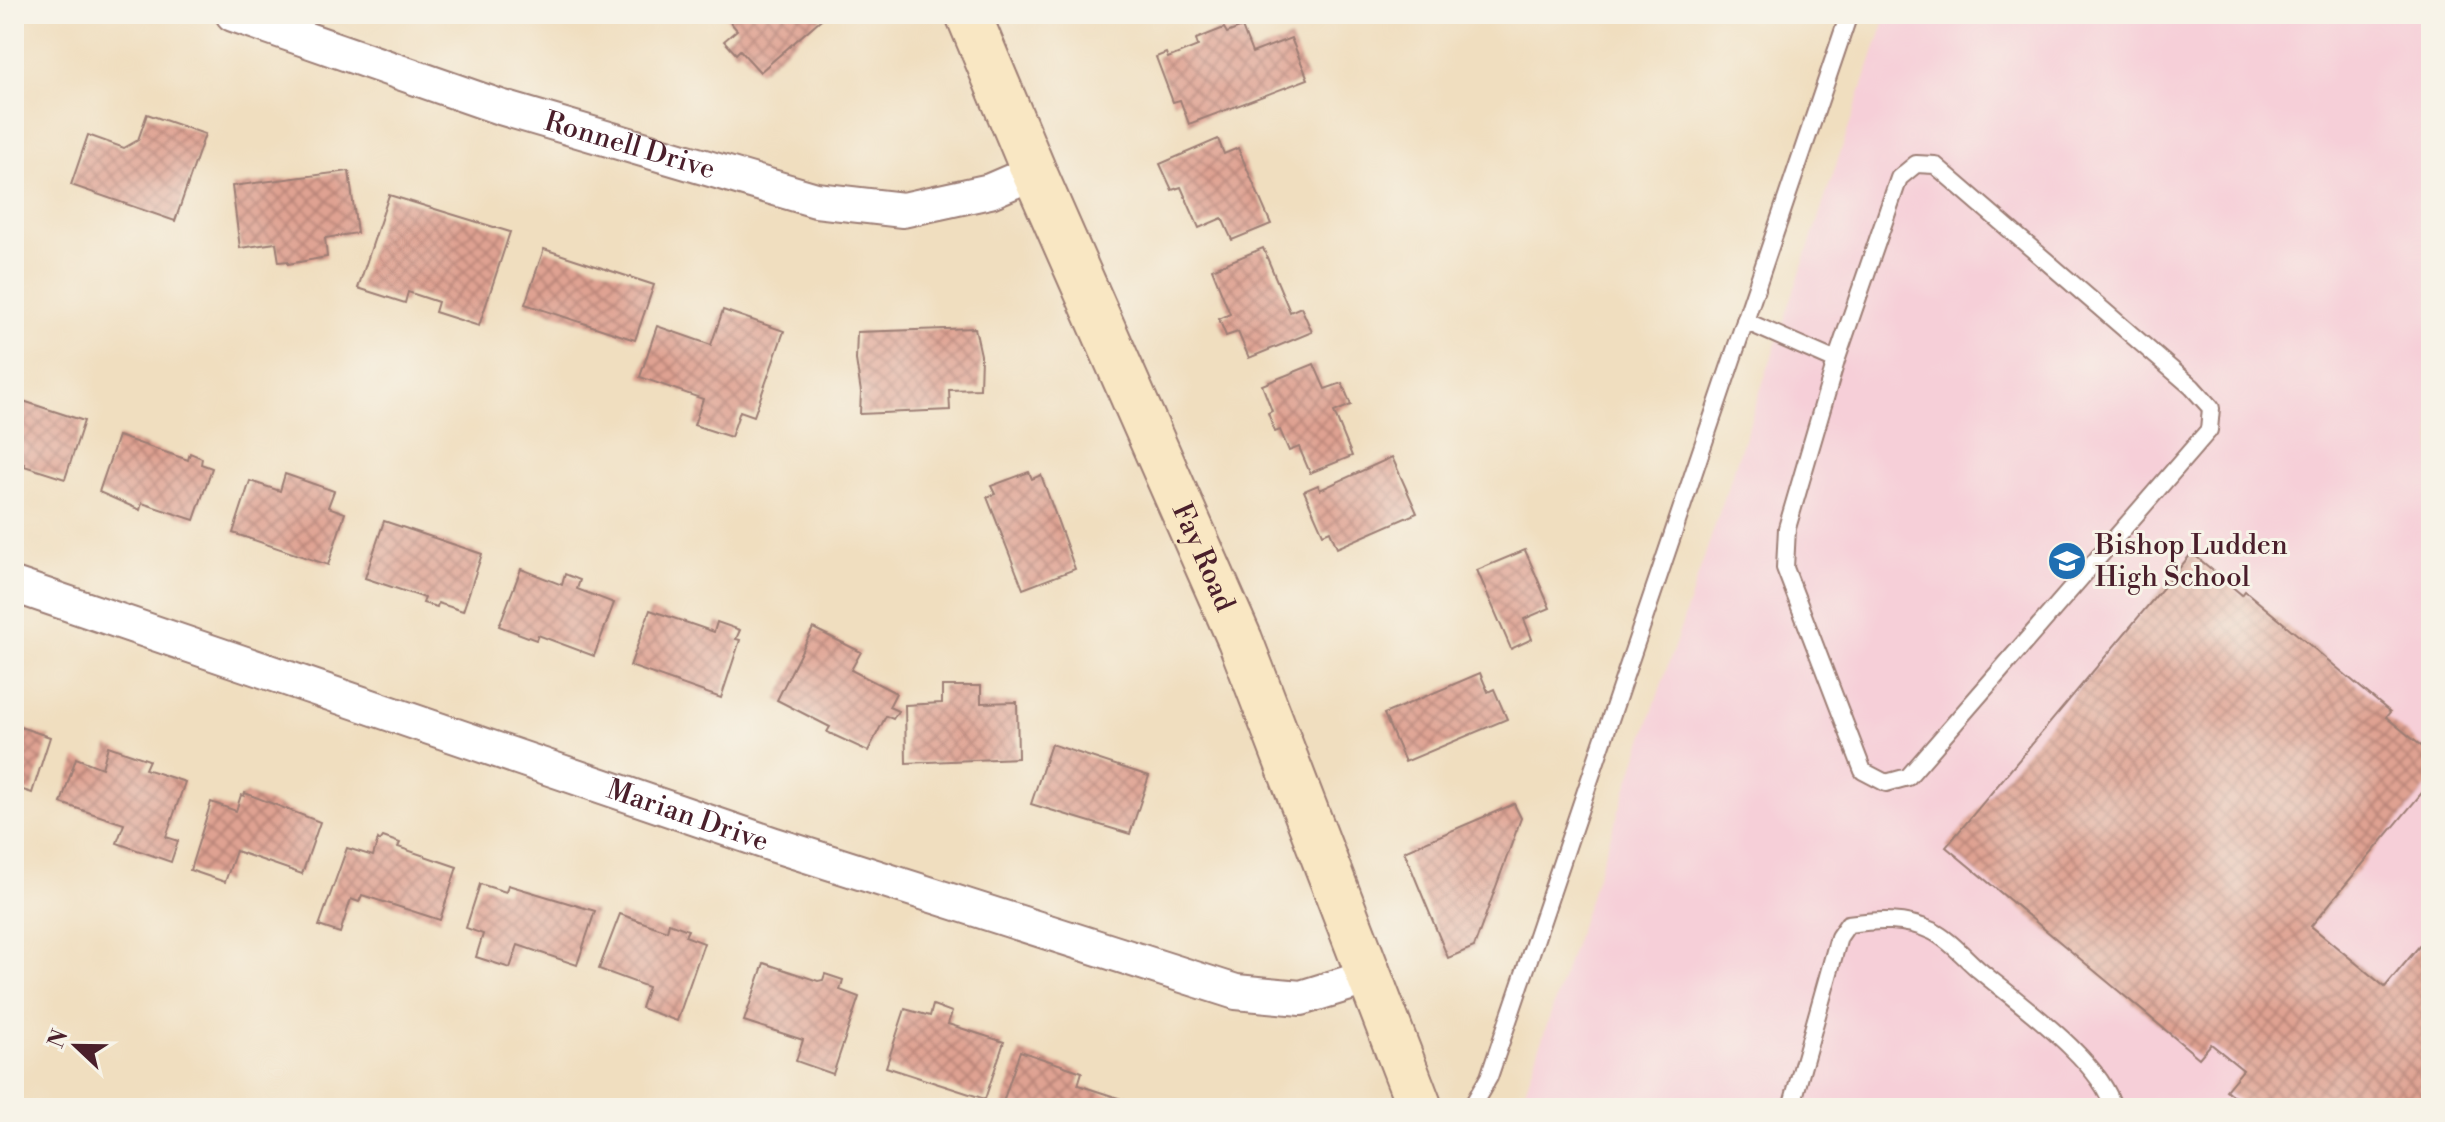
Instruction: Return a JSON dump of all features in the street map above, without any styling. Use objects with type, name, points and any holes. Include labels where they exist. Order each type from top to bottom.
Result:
[{"type":"street","name":"Ronnell Drive","points":[[233,14],[500,107],[816,200],[903,210],[990,191],[1034,172]]},
{"type":"street","name":"Fay Road","points":[[968,14],[1034,172],[1240,640],[1420,1108]]},
{"type":"street","name":"Marian Drive","points":[[14,585],[772,844],[1236,992],[1301,998],[1369,977]]},
{"type":"lane","points":[[1471,1108],[1489,1077],[1849,14]]},
{"type":"lane","points":[[1916,164],[1935,165],[2192,387],[2211,408],[2209,430],[2137,514],[1908,777],[1886,783],[1863,771],[1785,568],[1787,528],[1836,361],[1899,178],[1916,164]]},
{"type":"lane","points":[[1745,321],[1836,361]]},
{"type":"lane","points":[[1791,1108],[1839,937],[1848,924],[1873,921],[1901,921],[1933,931],[2074,1050],[2110,1093],[2113,1108]]},
{"type":"shaded area","name":"Bishop Ludden High School","points":[[1887,14],[2431,14],[2431,1108],[1519,1108]]},
{"type":"building","points":[[723,14],[827,14],[760,72],[740,50],[736,54],[724,41],[737,30]]},
{"type":"building","points":[[1242,27],[1252,53],[1291,38],[1308,79],[1189,124],[1180,100],[1173,102],[1156,57],[1166,53],[1168,58],[1198,46],[1196,39],[1224,28],[1227,33]]},
{"type":"building","points":[[147,114],[205,134],[175,221],[71,185],[88,135],[124,148],[138,140]]},
{"type":"building","points":[[1218,139],[1224,154],[1238,148],[1271,224],[1232,240],[1222,218],[1199,228],[1181,187],[1172,190],[1160,164]]},
{"type":"building","points":[[349,171],[357,233],[325,238],[327,257],[288,264],[288,261],[279,262],[276,243],[240,248],[232,186]]},
{"type":"building","points":[[389,195],[510,232],[479,326],[435,312],[438,302],[408,292],[405,303],[358,288]]},
{"type":"building","points":[[1263,248],[1290,312],[1301,307],[1312,332],[1249,358],[1238,332],[1226,336],[1219,319],[1230,314],[1212,269]]},
{"type":"building","points":[[544,249],[654,285],[635,340],[525,304]]},
{"type":"building","points":[[723,310],[784,331],[754,416],[740,411],[731,437],[694,425],[703,399],[640,377],[657,326],[711,345]]},
{"type":"building","points":[[975,328],[981,355],[980,389],[949,390],[950,410],[860,414],[857,332]]},
{"type":"building","points":[[1314,364],[1325,389],[1342,383],[1351,405],[1334,412],[1352,456],[1310,473],[1299,447],[1289,451],[1280,430],[1275,432],[1268,413],[1272,411],[1262,385]]},
{"type":"building","points":[[14,398],[84,421],[65,479],[14,460]]},
{"type":"building","points":[[118,436],[188,460],[190,453],[202,458],[201,464],[212,468],[194,520],[142,503],[140,510],[99,492]]},
{"type":"building","points":[[1392,457],[1417,513],[1337,548],[1330,531],[1323,534],[1304,491],[1318,485],[1320,490]]},
{"type":"building","points":[[1029,472],[1032,479],[1041,475],[1075,569],[1023,589],[987,497],[995,494],[991,486]]},
{"type":"building","points":[[285,474],[334,491],[328,507],[345,513],[328,565],[233,533],[250,481],[280,491]]},
{"type":"building","points":[[384,521],[482,554],[463,611],[438,603],[437,607],[423,603],[425,598],[365,578]]},
{"type":"building","points":[[1525,550],[1550,608],[1524,619],[1532,639],[1511,649],[1477,570]]},
{"type":"building","points":[[2192,553],[2242,595],[2245,591],[2390,712],[2386,717],[2431,754],[2431,782],[2311,926],[2385,987],[2431,932],[2431,1108],[2248,1108],[2226,1090],[2243,1070],[2211,1044],[2199,1058],[1946,847]]},
{"type":"building","points":[[521,569],[562,585],[565,574],[580,580],[577,589],[614,603],[594,656],[538,635],[536,640],[499,626]]},
{"type":"building","points":[[650,610],[714,632],[717,622],[740,630],[736,639],[740,640],[721,698],[630,666]]},
{"type":"building","points":[[813,628],[861,652],[851,670],[896,693],[889,707],[898,711],[893,719],[886,716],[868,751],[827,732],[830,727],[777,700]]},
{"type":"building","points":[[1480,673],[1488,692],[1494,689],[1507,719],[1405,762],[1384,714]]},
{"type":"building","points":[[942,686],[981,686],[981,703],[1017,702],[1018,758],[906,763],[905,705],[942,703]]},
{"type":"building","points":[[14,725],[50,737],[32,793],[14,787]]},
{"type":"building","points":[[1051,744],[1149,776],[1130,834],[1031,804]]},
{"type":"building","points":[[108,746],[149,760],[145,769],[185,782],[166,837],[178,841],[171,862],[117,843],[124,824],[61,803],[76,758],[102,768]]},
{"type":"building","points":[[245,793],[320,822],[302,874],[236,851],[225,882],[190,870],[211,802],[236,811],[241,795]]},
{"type":"building","points":[[1514,804],[1521,818],[1474,947],[1448,958],[1404,851]]},
{"type":"building","points":[[383,837],[400,843],[398,847],[457,867],[440,920],[362,895],[359,902],[351,899],[340,933],[319,926],[347,848],[373,856],[378,839],[380,841]]},
{"type":"building","points":[[480,884],[506,892],[508,885],[595,911],[577,965],[518,945],[510,968],[476,957],[483,934],[466,928]]},
{"type":"building","points":[[620,914],[667,931],[669,923],[688,930],[685,936],[704,943],[677,1021],[641,1008],[648,987],[599,969]]},
{"type":"building","points":[[764,963],[818,981],[823,980],[825,974],[843,980],[840,990],[859,997],[833,1074],[796,1061],[803,1040],[744,1021]]},
{"type":"building","points":[[933,1005],[952,1012],[948,1024],[1004,1042],[985,1099],[886,1067],[905,1009],[930,1016]]},
{"type":"building","points":[[1020,1051],[1082,1072],[1078,1085],[1137,1104],[1136,1108],[1001,1108]]},
{"type":"place","name":"Bishop Ludden High School","points":[[2067,561]]}]
